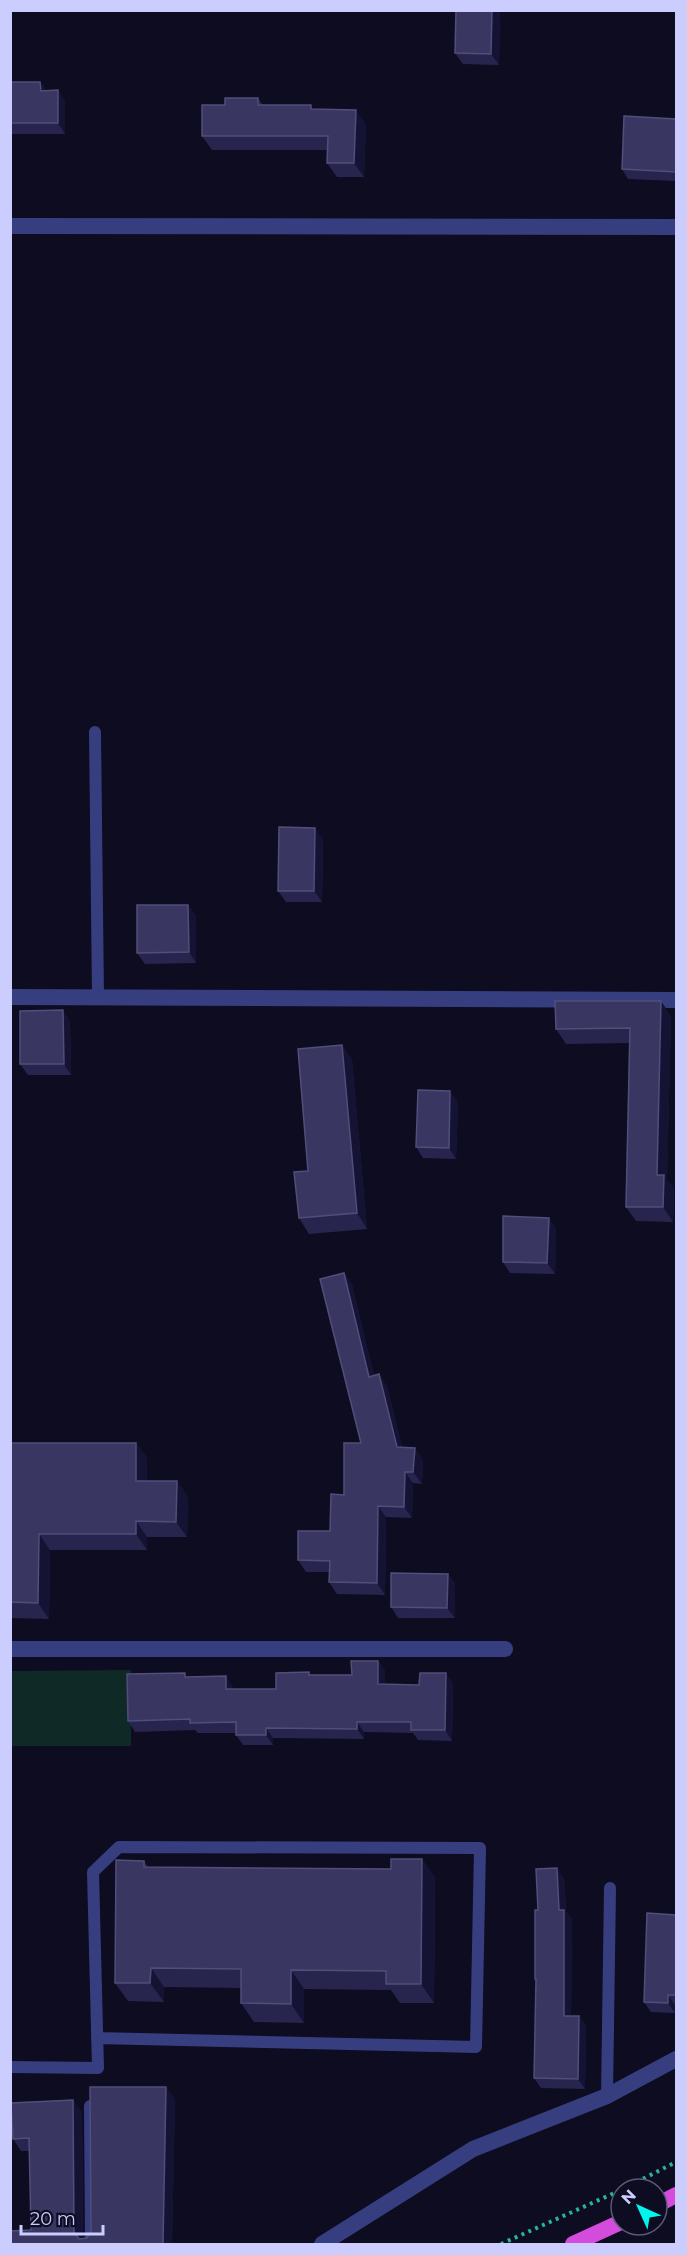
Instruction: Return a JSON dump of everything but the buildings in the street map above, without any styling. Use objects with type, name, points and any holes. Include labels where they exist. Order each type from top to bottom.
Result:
[{"type":"highway","points":[[573,2244],[609,2228]]},
{"type":"street","points":[[10,226],[676,227]]},
{"type":"street","points":[[10,997],[676,1000]]},
{"type":"street","points":[[10,1650],[505,1649]]},
{"type":"street","points":[[322,2244],[473,2149],[608,2096],[676,2059]]},
{"type":"lane","points":[[96,732],[98,997]]},
{"type":"lane","points":[[10,2067],[98,2068],[97,2038],[93,1872],[118,1847],[480,1848],[476,2046],[97,2038]]},
{"type":"lane","points":[[608,2096],[610,1888]]},
{"type":"lane","points":[[90,2106],[91,2244]]},
{"type":"path","points":[[647,2177],[676,2162]]},
{"type":"path","points":[[501,2244],[609,2196]]},
{"type":"green space","points":[[131,1670],[131,1746],[11,1746],[11,1671]]}]
